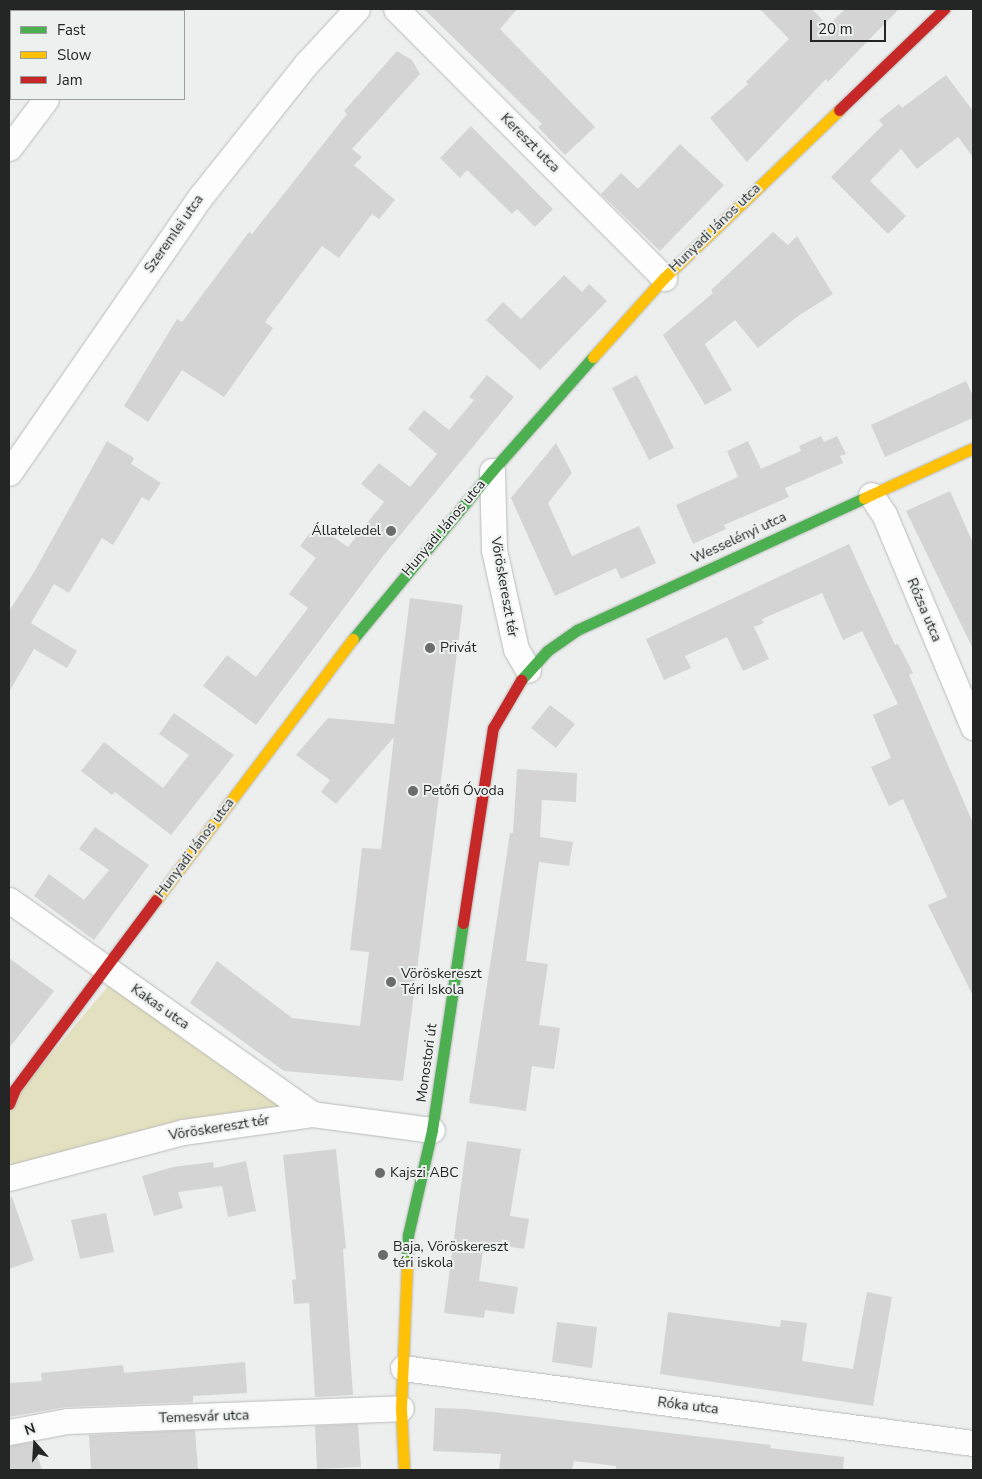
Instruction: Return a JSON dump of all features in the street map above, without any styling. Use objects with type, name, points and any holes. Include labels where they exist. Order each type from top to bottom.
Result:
[{"type":"street","name":"Szeremlei utca","points":[[9,473],[202,196],[306,64],[357,9]]},
{"type":"street","name":"Kereszt utca","points":[[396,9],[664,278]]},
{"type":"street","name":"Hunyadi János utca","points":[[9,1104],[15,1089],[366,622],[492,470],[664,278],[944,9]]},
{"type":"street","points":[[9,148],[45,100]]},
{"type":"street","name":"Wesselényi utca","points":[[528,670],[547,651],[577,630],[973,448]]},
{"type":"street","name":"Vöröskereszt tér","points":[[492,470],[494,550],[516,649],[528,670]]},
{"type":"street","name":"Rózsa utca","points":[[870,495],[884,514],[973,727]]},
{"type":"street","name":"Monostori út","points":[[404,1470],[401,1408],[408,1236],[432,1130],[493,728],[515,686],[528,670]]},
{"type":"street","name":"Kakas utca","points":[[9,900],[312,1114]]},
{"type":"street","name":"Vöröskereszt tér","points":[[11,1171],[183,1132],[312,1114],[432,1130]]},
{"type":"street","name":"Róka utca","points":[[403,1368],[973,1443]]},
{"type":"street","name":"Temesvár utca","points":[[9,1432],[67,1422],[401,1408]]},
{"type":"shaded area","points":[[109,985],[288,1108],[15,1176],[9,1158],[9,1104]]},
{"type":"building","points":[[424,9],[517,9],[500,29],[595,127],[565,155],[538,127],[542,124]]},
{"type":"building","points":[[760,9],[812,9],[828,26],[845,9],[899,9],[828,82],[826,79],[747,162],[710,118],[748,84],[746,82],[789,39]]},
{"type":"building","points":[[397,51],[412,60],[420,74],[352,149],[362,157],[354,165],[395,200],[379,219],[372,214],[339,258],[322,246],[265,322],[273,328],[224,397],[182,370],[148,422],[124,406],[177,319],[182,322],[249,232],[252,234],[347,114],[344,111]]},
{"type":"building","points":[[946,75],[973,111],[973,157],[958,137],[917,169],[901,149],[870,181],[906,216],[888,234],[831,177],[883,125],[879,120],[899,104],[902,108]]},
{"type":"building","points":[[471,126],[553,209],[535,227],[517,209],[512,214],[467,170],[460,178],[440,158]]},
{"type":"building","points":[[680,144],[724,185],[660,251],[601,194],[621,173],[638,189]]},
{"type":"building","points":[[773,232],[788,245],[797,236],[833,294],[798,316],[758,348],[735,320],[705,344],[732,390],[705,405],[663,335],[713,293],[711,290]]},
{"type":"building","points":[[564,275],[582,292],[589,284],[607,301],[540,370],[486,320],[503,302],[521,319]]},
{"type":"building","points":[[487,375],[514,397],[383,556],[256,725],[203,686],[227,655],[256,677],[308,608],[289,594],[316,558],[300,546],[316,525],[348,547],[384,502],[361,484],[379,463],[410,487],[437,454],[408,429],[424,410],[449,430],[474,400],[469,397]]},
{"type":"building","points":[[637,375],[674,448],[649,460],[612,388]]},
{"type":"building","points":[[966,381],[973,396],[973,418],[885,457],[871,425]]},
{"type":"building","points":[[821,436],[824,442],[837,436],[846,454],[840,456],[843,463],[785,488],[789,497],[724,525],[726,529],[693,544],[676,505],[738,477],[727,451],[748,441],[761,469],[801,451],[799,446]]},
{"type":"building","points":[[107,441],[134,458],[131,464],[161,483],[149,501],[142,497],[113,545],[102,538],[69,593],[54,584],[31,623],[77,651],[67,668],[34,649],[9,692],[9,611],[34,572]]},
{"type":"building","points":[[556,443],[572,473],[548,503],[572,556],[639,526],[656,563],[621,579],[616,568],[555,596],[511,498]]},
{"type":"building","points":[[950,491],[973,543],[973,649],[906,511]]},
{"type":"building","points":[[849,544],[895,645],[898,644],[913,673],[909,675],[973,823],[973,996],[928,905],[947,897],[903,799],[889,806],[871,767],[891,758],[873,715],[898,704],[862,631],[843,640],[822,593],[762,619],[764,623],[754,627],[769,659],[743,671],[727,637],[685,656],[691,668],[664,680],[646,639]]},
{"type":"building","points":[[410,598],[463,605],[403,1081],[284,1071],[190,1003],[217,961],[292,1018],[360,1026],[369,952],[350,950],[362,848],[381,849],[394,737],[336,804],[321,792],[330,780],[296,755],[328,718],[394,724]]},
{"type":"building","points":[[550,705],[575,724],[556,748],[531,728]]},
{"type":"building","points":[[174,713],[234,755],[171,835],[115,792],[112,795],[81,771],[104,742],[163,788],[189,755],[159,734]]},
{"type":"building","points":[[517,769],[577,773],[576,802],[542,800],[540,837],[573,842],[569,866],[539,862],[526,961],[548,964],[539,1025],[560,1028],[554,1069],[532,1066],[526,1111],[469,1103],[510,833],[513,833]]},
{"type":"building","points":[[95,827],[149,865],[94,940],[34,896],[49,874],[84,900],[109,870],[79,849]]},
{"type":"building","points":[[9,958],[54,991],[9,1048]]},
{"type":"building","points":[[467,1141],[521,1149],[510,1216],[529,1219],[524,1249],[484,1243],[479,1281],[518,1287],[514,1314],[485,1310],[484,1318],[444,1313]]},
{"type":"building","points":[[336,1149],[346,1248],[343,1249],[353,1395],[315,1397],[309,1303],[294,1304],[292,1280],[296,1279],[283,1155]]},
{"type":"building","points":[[246,1161],[256,1211],[228,1217],[222,1186],[178,1192],[183,1208],[154,1216],[142,1176],[173,1167],[213,1162],[214,1168]]},
{"type":"building","points":[[12,1197],[34,1260],[9,1269],[9,1198]]},
{"type":"building","points":[[106,1213],[114,1252],[80,1259],[71,1220]]},
{"type":"building","points":[[867,1292],[892,1297],[873,1406],[660,1374],[668,1312],[780,1327],[781,1320],[807,1323],[802,1361],[853,1369]]},
{"type":"building","points":[[557,1322],[597,1327],[592,1368],[552,1362]]},
{"type":"building","points":[[245,1362],[247,1393],[193,1396],[193,1402],[66,1407],[9,1417],[9,1383],[42,1381],[41,1373],[123,1365],[124,1373]]},
{"type":"building","points":[[435,1408],[467,1409],[771,1445],[770,1448],[844,1457],[843,1470],[616,1470],[616,1466],[574,1461],[572,1470],[499,1470],[501,1454],[433,1451]]},
{"type":"building","points":[[358,1424],[361,1467],[317,1469],[315,1426]]},
{"type":"building","points":[[195,1430],[198,1469],[91,1470],[89,1435]]},
{"type":"building","points":[[33,1442],[42,1470],[9,1470],[9,1446]]},
{"type":"traffic: fast","points":[[353,639],[492,471],[593,357]]},
{"type":"traffic: fast","points":[[521,680],[547,651],[577,630],[864,498]]},
{"type":"traffic: fast","points":[[407,1262],[408,1235],[432,1130],[463,923]]},
{"type":"traffic: slow","points":[[593,357],[664,278],[839,110]]},
{"type":"traffic: slow","points":[[864,498],[973,448]]},
{"type":"traffic: slow","points":[[156,900],[353,639]]},
{"type":"traffic: slow","points":[[404,1470],[401,1408],[407,1262]]},
{"type":"traffic: jam","points":[[839,110],[944,9]]},
{"type":"traffic: jam","points":[[463,923],[493,728],[521,680]]},
{"type":"traffic: jam","points":[[9,1104],[15,1089],[156,900]]},
{"type":"place","name":"Állateledel","points":[[391,531]]},
{"type":"place","name":"Privát","points":[[430,648]]},
{"type":"place","name":"Petőfi Óvoda","points":[[413,791]]},
{"type":"place","name":"Vöröskereszt Téri Iskola","points":[[391,982]]},
{"type":"place","name":"Kajszi ABC","points":[[380,1173]]},
{"type":"place","name":"Baja, Vöröskereszt téri iskola","points":[[383,1255]]}]
